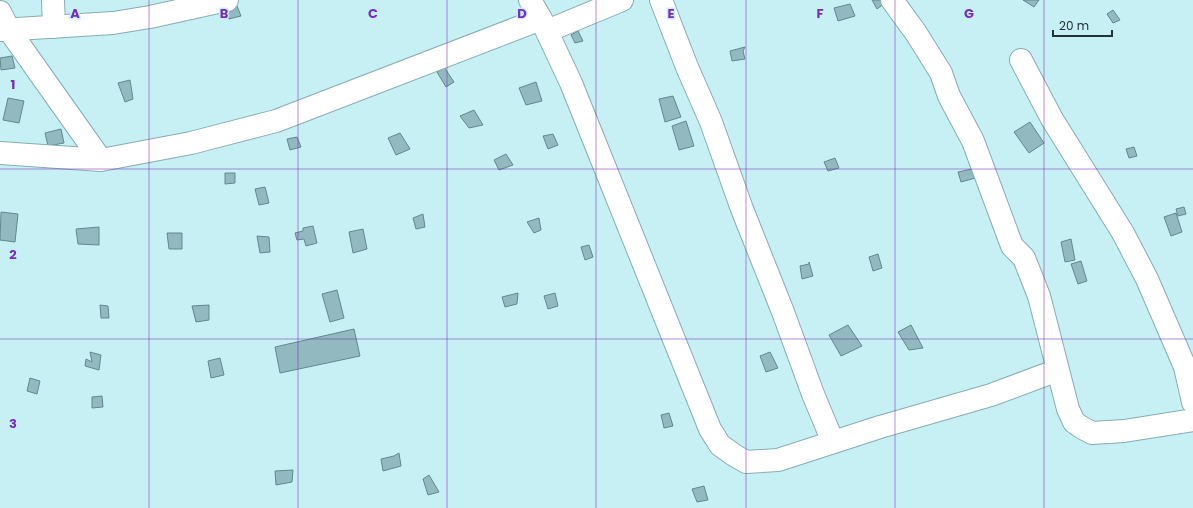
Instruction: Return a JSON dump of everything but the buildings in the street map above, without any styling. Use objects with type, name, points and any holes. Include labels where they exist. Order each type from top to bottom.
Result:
[{"type":"street","points":[[53,0],[54,27]]},
{"type":"street","points":[[3,24],[54,27],[113,23],[150,17],[227,0]]},
{"type":"street","points":[[530,0],[544,25],[571,83],[710,429],[720,445],[734,455],[746,462],[778,460],[880,427],[991,395],[1058,370]]},
{"type":"street","points":[[0,153],[101,160],[191,143],[276,121],[544,25],[622,0]]},
{"type":"street","points":[[661,0],[686,67],[711,122],[742,209],[833,442]]},
{"type":"street","points":[[892,0],[916,33],[940,73],[949,96],[973,141],[1012,246],[1024,258],[1039,296],[1068,409],[1074,422],[1092,433],[1124,431],[1193,420]]},
{"type":"street","points":[[3,24],[101,160]]},
{"type":"street","points":[[1021,60],[1052,119],[1123,233],[1147,279],[1186,367],[1193,402]]}]
